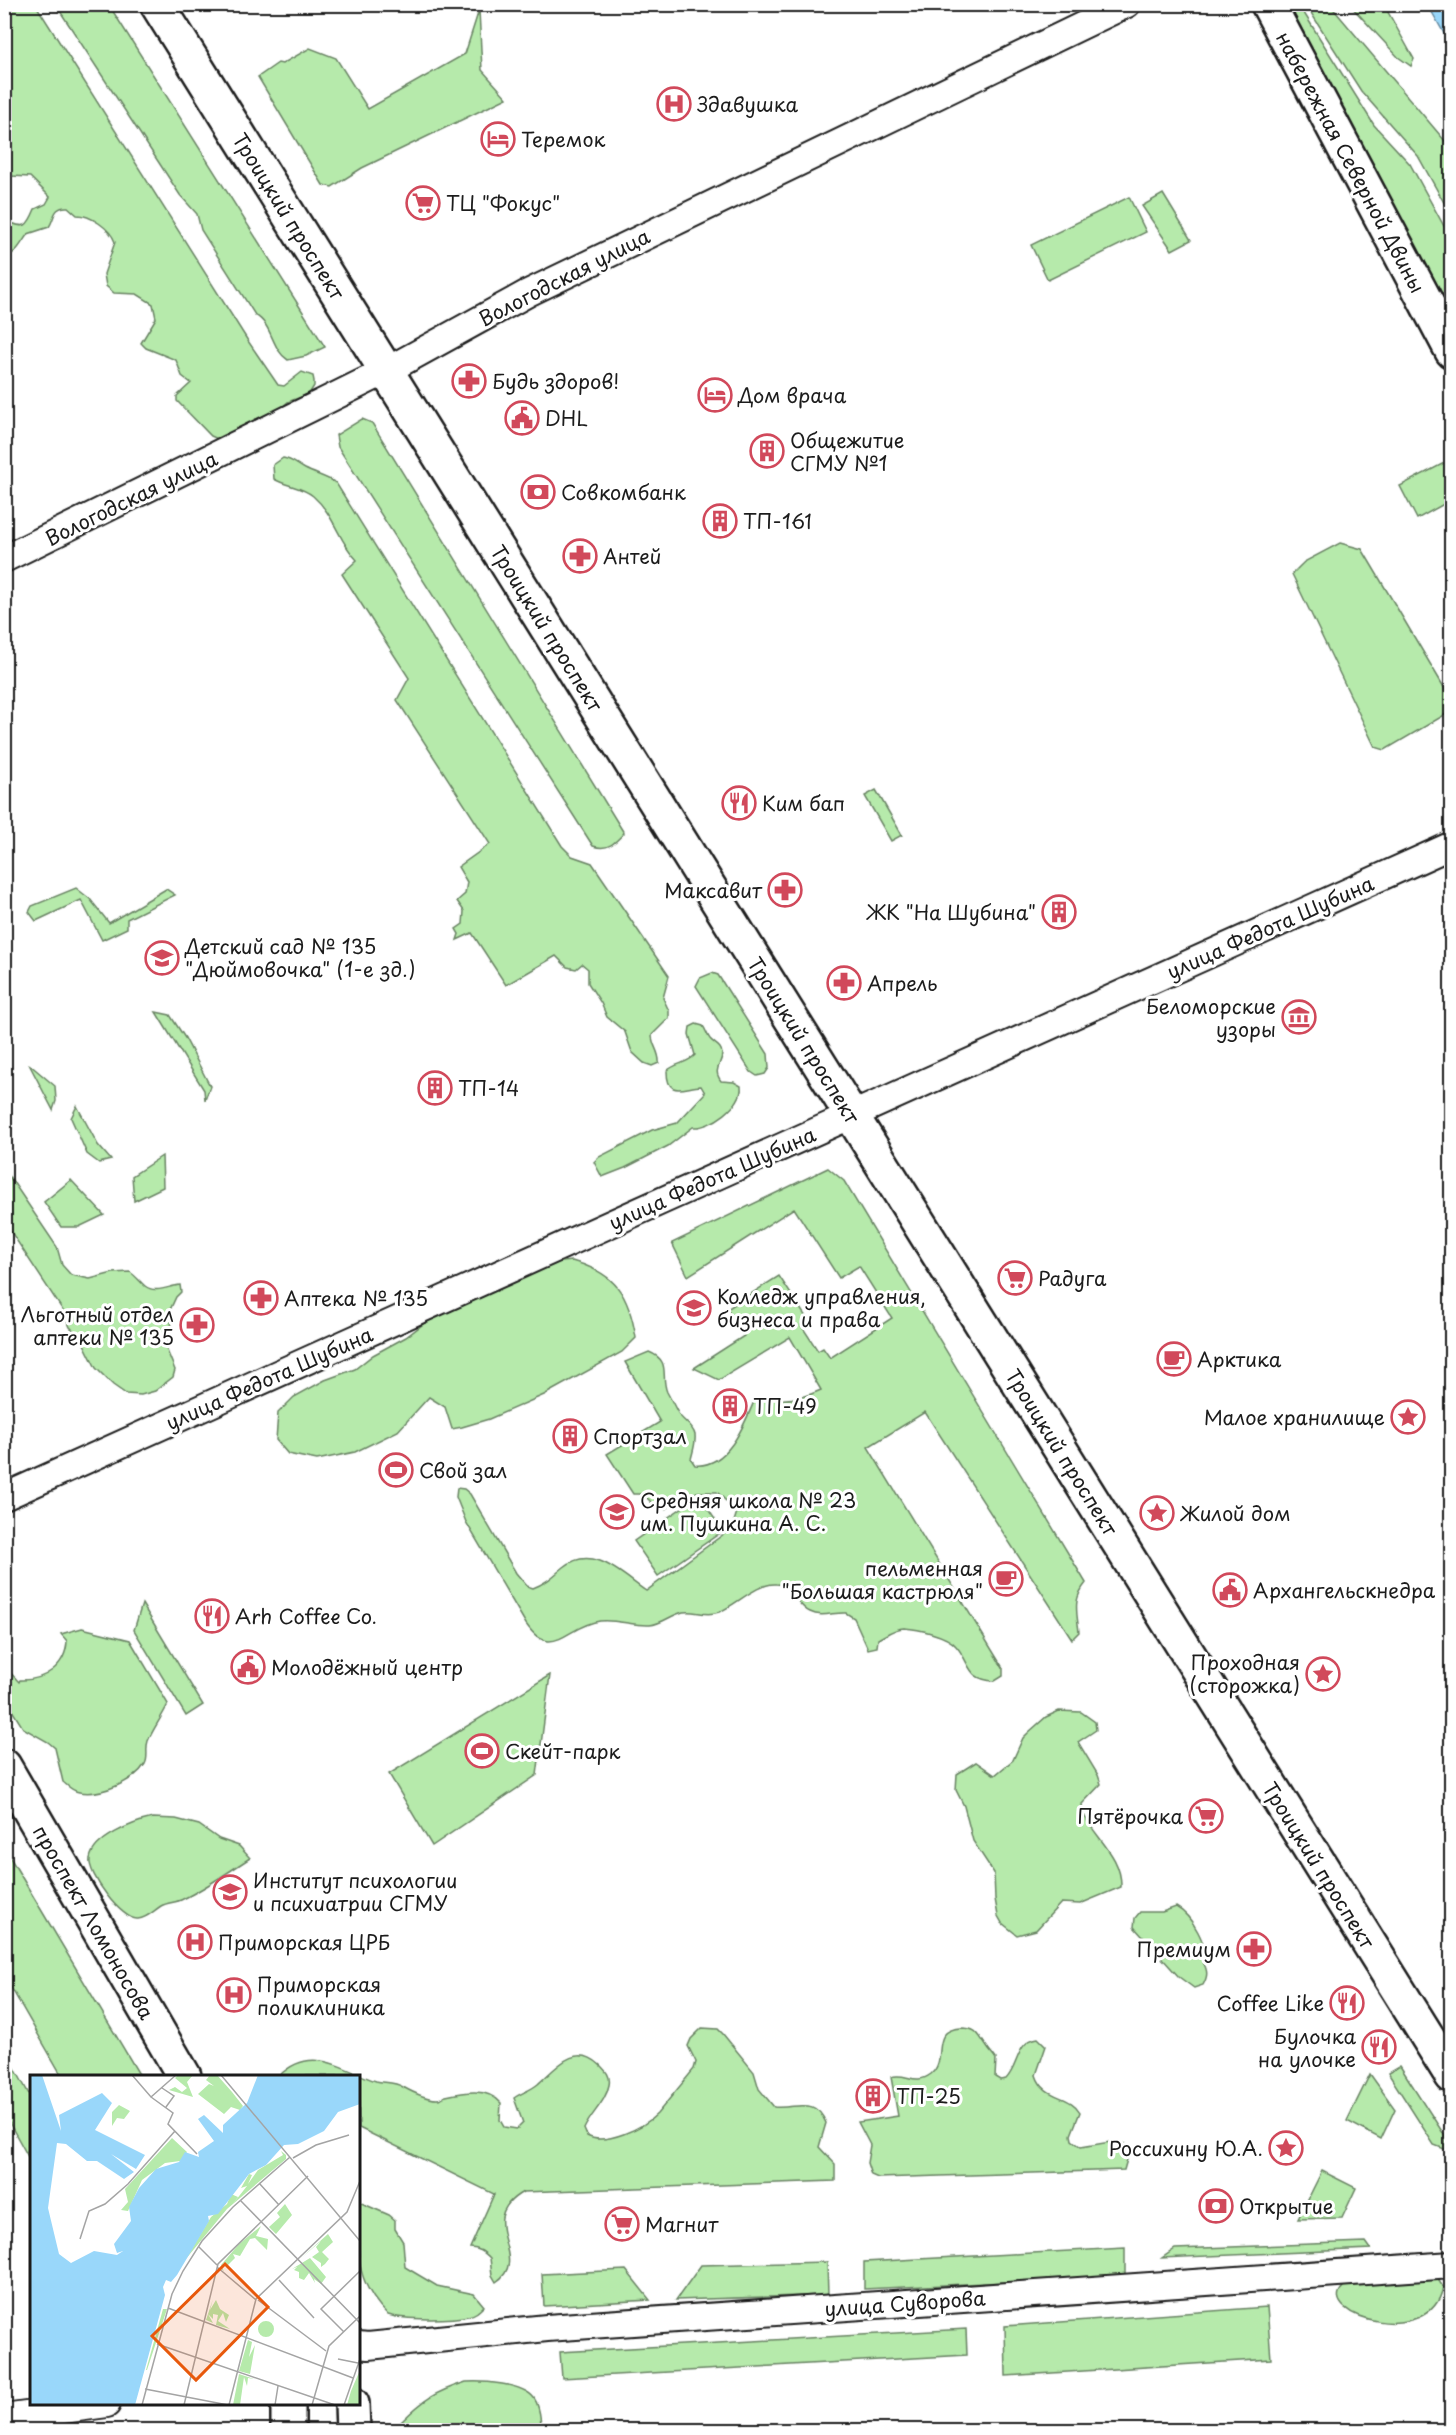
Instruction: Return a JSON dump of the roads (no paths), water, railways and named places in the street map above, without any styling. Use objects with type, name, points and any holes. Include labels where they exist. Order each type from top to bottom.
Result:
[{"type":"main road","name":"Троицкий проспект","points":[[156,4],[1452,2076]]},
{"type":"main road","name":"набережная Северной Двины","points":[[1268,4],[1452,351]]},
{"type":"main road","name":"проспект Ломоносова","points":[[4,1766],[183,2075]]},
{"type":"main road","points":[[288,2405],[288,2430]]},
{"type":"main road","points":[[352,2405],[353,2430]]},
{"type":"street","name":"Вологодская улица","points":[[4,559],[386,371],[528,293],[1127,4]]},
{"type":"street","name":"улица Федота Шубина","points":[[4,1497],[1452,845]]},
{"type":"street","name":"улица Суворова","points":[[360,2345],[538,2329],[1452,2265]]},
{"type":"street","points":[[4,2418],[93,2405]]},
{"type":"water","points":[[1428,5],[1451,5],[1451,46]]},
{"type":"place","name":"Здавушка","points":[[674,104]]},
{"type":"place","name":"Теремок","points":[[498,139]]},
{"type":"place","name":"ТЦ \"Фокус\"","points":[[423,203]]},
{"type":"place","name":"Будь здоров!","points":[[469,381]]},
{"type":"place","name":"Дом врача","points":[[715,395]]},
{"type":"place","name":"DHL","points":[[522,418]]},
{"type":"place","name":"Общежитие СГМУ №1","points":[[767,451]]},
{"type":"place","name":"Совкомбанк","points":[[538,492]]},
{"type":"place","name":"ТП-161","points":[[720,521]]},
{"type":"place","name":"Антей","points":[[580,556]]},
{"type":"place","name":"Ким бап","points":[[739,803]]},
{"type":"place","name":"Максавит","points":[[785,890]]},
{"type":"place","name":"ЖК \"На Шубина\"","points":[[1059,912]]},
{"type":"place","name":"Детский сад № 135 \"Дюймовочка\" (1-е зд.)","points":[[162,958]]},
{"type":"place","name":"Апрель","points":[[844,983]]},
{"type":"place","name":"Беломорские узоры","points":[[1299,1017]]},
{"type":"place","name":"ТП-14","points":[[435,1088]]},
{"type":"place","name":"Радуга","points":[[1015,1278]]},
{"type":"place","name":"Аптека № 135","points":[[261,1298]]},
{"type":"place","name":"Колледж управления, бизнеса и права","points":[[694,1308]]},
{"type":"place","name":"Льготный отдел аптеки № 135","points":[[197,1325]]},
{"type":"place","name":"Арктика","points":[[1174,1359]]},
{"type":"place","name":"ТП-49","points":[[730,1406]]},
{"type":"place","name":"Малое хранилище","points":[[1408,1417]]},
{"type":"place","name":"Спортзал","points":[[570,1436]]},
{"type":"place","name":"Свой зал","points":[[396,1470]]},
{"type":"place","name":"Средняя школа № 23 им. Пушкина А. С.","points":[[617,1512]]},
{"type":"place","name":"Жилой дом","points":[[1157,1513]]},
{"type":"place","name":"пельменная \"Большая кастрюля\"","points":[[1006,1579]]},
{"type":"place","name":"Архангельскнедра","points":[[1230,1590]]},
{"type":"place","name":"Arh Coffee Co.","points":[[212,1616]]},
{"type":"place","name":"Молодёжный центр","points":[[248,1667]]},
{"type":"place","name":"Проходная (сторожка)","points":[[1323,1674]]},
{"type":"place","name":"Скейт-парк","points":[[482,1751]]},
{"type":"place","name":"Пятёрочка","points":[[1206,1816]]},
{"type":"place","name":"Институт психологии и психиатрии СГМУ","points":[[230,1892]]},
{"type":"place","name":"Приморская ЦРБ","points":[[195,1942]]},
{"type":"place","name":"Премиум","points":[[1254,1949]]},
{"type":"place","name":"Приморская поликлиника","points":[[234,1995]]},
{"type":"place","name":"Coffee Like","points":[[1347,2003]]},
{"type":"place","name":"Булочка на улочке","points":[[1379,2047]]},
{"type":"place","name":"ТП-25","points":[[873,2096]]},
{"type":"place","name":"Россихину Ю.А.","points":[[1286,2148]]},
{"type":"place","name":"Открытие","points":[[1216,2206]]},
{"type":"place","name":"Магнит","points":[[622,2224]]}]
